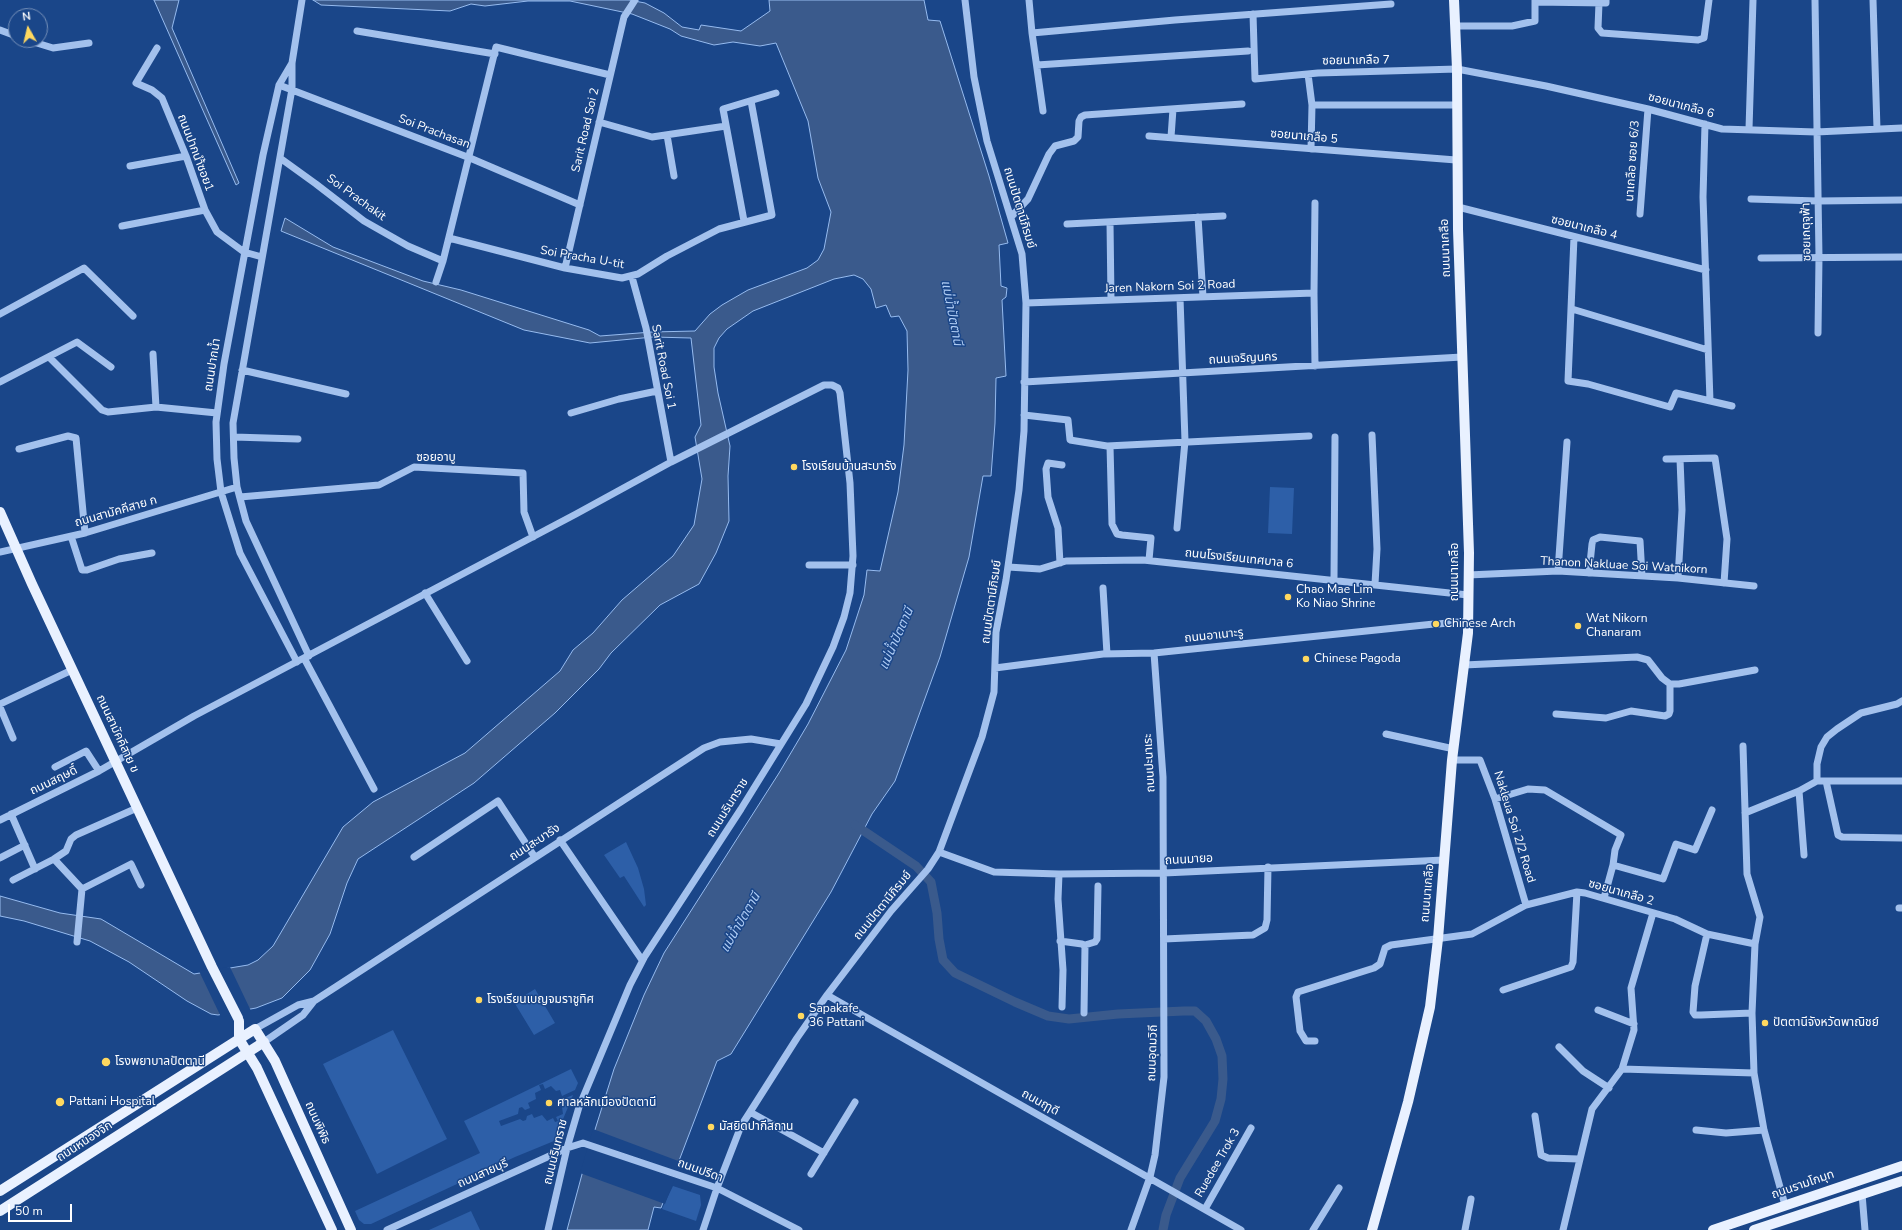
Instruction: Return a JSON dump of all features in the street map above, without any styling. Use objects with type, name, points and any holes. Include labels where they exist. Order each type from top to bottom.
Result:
[{"type":"main road","name":"ถนนนาเกลือ","points":[[1372,1230],[1408,1102],[1430,1007],[1438,940],[1452,760],[1468,622],[1468,575],[1456,160],[1457,69],[1454,0]]},
{"type":"main road","name":"ถนนสามัคคีสาย ข","points":[[0,512],[72,670],[116,760],[212,967],[239,1020]]},
{"type":"main road","points":[[255,1029],[239,1020],[239,1039],[248,1052],[332,1230]]},
{"type":"main road","name":"ถนนหนองจิก","points":[[4,1189],[255,1029]]},
{"type":"main road","name":"ถนนพิพิธ","points":[[255,1029],[275,1061],[351,1230]]},
{"type":"main road","name":"ถนนหนองจิก","points":[[0,1211],[264,1042]]},
{"type":"main road","points":[[46,1161],[56,1176]]},
{"type":"main road","name":"ถนนรามโกมุท","points":[[1713,1230],[1902,1166]]},
{"type":"main road","points":[[311,1183],[327,1175]]},
{"type":"main road","points":[[1754,1230],[1902,1181]]},
{"type":"main road","points":[[4,1189],[16,1201]]},
{"type":"street","name":"ถนนปากน้ำ","points":[[302,0],[292,63],[292,89],[233,423],[237,487],[246,521],[307,657],[374,789]]},
{"type":"street","name":"Sarit Road Soi 2","points":[[565,268],[624,17],[635,0]]},
{"type":"street","name":"ถนนปัตตานีภิรมย์","points":[[703,1230],[717,1188],[741,1126],[797,1038],[827,995],[891,911],[928,869],[939,852],[982,737],[994,692],[996,632],[1008,566],[1019,490],[1024,415],[1026,303],[1022,254],[987,141],[977,91],[965,0]]},
{"type":"street","points":[[1029,0],[1036,66],[1043,111]]},
{"type":"street","points":[[1456,26],[1512,26],[1534,21],[1535,1],[1603,1],[1598,28],[1602,33],[1698,40],[1704,38],[1709,0]]},
{"type":"street","points":[[1749,129],[1753,0]]},
{"type":"street","name":"ซอยเกตุจุฟ้า","points":[[1815,0],[1819,257],[1818,333]]},
{"type":"street","points":[[1873,0],[1877,129]]},
{"type":"street","points":[[1032,33],[1391,4]]},
{"type":"street","name":"ซอยนาเกลือ 7","points":[[1253,14],[1255,79],[1308,74],[1457,69]]},
{"type":"street","points":[[357,31],[496,51],[610,75]]},
{"type":"street","points":[[48,46],[53,48],[89,43]]},
{"type":"street","name":"ถนนปากนำ้ซอย1","points":[[157,48],[136,83],[152,90],[162,98],[186,156],[205,210],[217,232],[244,252],[262,257]]},
{"type":"street","points":[[436,282],[470,158],[496,51]]},
{"type":"street","points":[[1036,66],[1248,51]]},
{"type":"street","name":"ถนนปากน้ำ","points":[[292,63],[279,85],[244,252],[217,413],[217,459],[221,492],[240,552],[297,662]]},
{"type":"street","name":"ซอยนาเกลือ 6","points":[[1457,69],[1546,86],[1648,109],[1722,128],[1816,132],[1902,128]]},
{"type":"street","points":[[1308,74],[1312,105],[1311,149]]},
{"type":"street","name":"Soi Prachasan","points":[[279,85],[470,158],[580,205]]},
{"type":"street","points":[[744,221],[723,109],[776,93]]},
{"type":"street","name":"Soi Pracha U-tit","points":[[449,238],[565,268],[622,278],[632,277],[720,229],[744,221],[772,215],[751,101]]},
{"type":"street","points":[[1011,217],[1028,199],[1049,154],[1055,146],[1074,141],[1078,137],[1079,121],[1081,117],[1085,115],[1242,104]]},
{"type":"street","points":[[1312,105],[1457,105]]},
{"type":"street","points":[[1171,137],[1173,109]]},
{"type":"street","name":"นาเกลือ ซอย 6/3","points":[[1640,214],[1648,109]]},
{"type":"street","points":[[599,122],[652,137],[726,126]]},
{"type":"street","points":[[1705,124],[1703,197],[1710,401]]},
{"type":"street","points":[[667,135],[674,176]]},
{"type":"street","name":"ซอยนาเกลือ 5","points":[[1149,136],[1456,160]]},
{"type":"street","points":[[130,166],[186,156]]},
{"type":"street","name":"Soi Prachakit","points":[[280,158],[364,221],[408,246],[443,261]]},
{"type":"street","points":[[1751,199],[1818,201],[1902,200]]},
{"type":"street","points":[[1315,203],[1315,366]]},
{"type":"street","name":"ซอยนาเกลือ 4","points":[[1458,207],[1706,270]]},
{"type":"street","points":[[122,226],[205,210]]},
{"type":"street","points":[[1067,224],[1223,216]]},
{"type":"street","points":[[1198,217],[1202,297]]},
{"type":"street","points":[[1110,222],[1111,300]]},
{"type":"street","points":[[1574,237],[1568,381],[1588,384],[1670,407],[1676,393],[1732,406]]},
{"type":"street","points":[[1761,258],[1902,257]]},
{"type":"street","points":[[0,314],[84,268],[133,316]]},
{"type":"street","name":"Sarit Road Soi 1","points":[[632,277],[646,328],[671,462]]},
{"type":"street","name":"Jaren Nakorn Soi 2 Road","points":[[1026,303],[1314,293]]},
{"type":"street","points":[[1178,528],[1185,441],[1180,298]]},
{"type":"street","points":[[1572,308],[1708,350]]},
{"type":"street","points":[[0,382],[49,358],[77,342],[111,367]]},
{"type":"street","points":[[153,354],[156,407]]},
{"type":"street","name":"ถนนเจริญนคร","points":[[1024,382],[1462,357]]},
{"type":"street","points":[[49,358],[102,410],[108,412],[156,407],[217,413]]},
{"type":"street","points":[[242,370],[346,394]]},
{"type":"street","name":"ถนนสฤษดิ์","points":[[0,820],[99,771],[194,716],[533,537],[671,462],[824,385],[832,385]]},
{"type":"street","name":"ถนนนรินทราช","points":[[548,1230],[567,1148],[579,1107],[630,984],[642,960],[806,704],[833,647],[844,617],[850,593],[853,565],[850,483],[840,393],[838,388],[832,385]]},
{"type":"street","points":[[571,413],[619,399],[657,391]]},
{"type":"street","points":[[1024,415],[1068,420],[1070,440],[1110,446],[1185,441],[1309,436]]},
{"type":"street","points":[[1372,435],[1377,550],[1375,584]]},
{"type":"street","points":[[19,449],[68,436],[76,438],[86,532]]},
{"type":"street","points":[[234,437],[298,439]]},
{"type":"street","points":[[1334,579],[1335,438]]},
{"type":"street","points":[[1558,571],[1567,442]]},
{"type":"street","points":[[1110,446],[1112,524],[1117,534],[1122,536],[1151,538],[1149,560]]},
{"type":"street","points":[[1666,459],[1716,458],[1727,539],[1724,583]]},
{"type":"street","points":[[1678,578],[1682,510],[1680,459]]},
{"type":"street","points":[[1060,563],[1058,528],[1048,497],[1046,469],[1048,463],[1062,464]]},
{"type":"street","name":"ซอยอาบู","points":[[240,497],[379,485],[414,467],[522,473],[524,512],[533,537]]},
{"type":"street","name":"ถนนสามัคคีสาย ก","points":[[0,552],[86,532],[237,487]]},
{"type":"street","points":[[71,536],[82,570],[119,559],[152,553]]},
{"type":"street","points":[[1589,573],[1593,540],[1600,537],[1640,541],[1642,576]]},
{"type":"street","name":"ถนนโรงเรียนเทศบาล 6","points":[[1008,566],[1040,569],[1066,561],[1149,560],[1334,579],[1468,595]]},
{"type":"street","points":[[809,565],[853,565]]},
{"type":"street","name":"Thanon Nakluae Soi Watnikorn","points":[[1468,575],[1558,571],[1678,578],[1754,586]]},
{"type":"street","points":[[1103,588],[1107,654]]},
{"type":"street","points":[[425,593],[467,661]]},
{"type":"street","name":"ถนนอาเนาะรู","points":[[995,668],[1107,654],[1154,653],[1468,622]]},
{"type":"street","name":"ถนนปะนาเระ","points":[[1154,653],[1163,778],[1164,873]]},
{"type":"street","points":[[1464,666],[1636,657],[1648,660],[1662,678],[1670,684],[1679,684],[1756,670]]},
{"type":"street","points":[[13,738],[0,706],[72,670]]},
{"type":"street","points":[[1556,714],[1606,718],[1631,711],[1665,716],[1669,714],[1670,711],[1670,684]]},
{"type":"street","points":[[1817,781],[1817,764],[1820,747],[1827,737],[1861,713],[1897,704],[1902,701]]},
{"type":"street","points":[[1386,734],[1454,749]]},
{"type":"street","name":"ถนนสะบารัง","points":[[314,1001],[534,856],[704,748],[720,742],[751,739],[781,744]]},
{"type":"street","points":[[1743,746],[1747,874],[1760,917],[1755,944],[1752,1014],[1754,1073],[1764,1130],[1785,1205]]},
{"type":"street","points":[[55,767],[86,751],[99,771]]},
{"type":"street","name":"Nakleua Soi 2/2 Road","points":[[1452,760],[1480,760],[1495,799],[1526,905]]},
{"type":"street","points":[[1745,813],[1799,791],[1817,781],[1902,781]]},
{"type":"street","points":[[1826,781],[1838,835],[1842,837],[1902,838]]},
{"type":"street","points":[[1495,799],[1528,789],[1545,790],[1621,835],[1615,850],[1613,865],[1604,898]]},
{"type":"street","points":[[1799,791],[1804,855]]},
{"type":"street","points":[[414,857],[498,800],[534,856]]},
{"type":"street","points":[[13,880],[54,859],[66,851],[72,839],[76,835],[137,808]]},
{"type":"street","points":[[1613,865],[1663,879],[1676,844],[1695,850],[1712,810]]},
{"type":"street","points":[[11,814],[35,869]]},
{"type":"street","points":[[560,840],[642,960]]},
{"type":"street","points":[[0,858],[25,845]]},
{"type":"street","name":"ถนนมายอ","points":[[939,852],[994,872],[1059,874],[1164,873],[1444,860]]},
{"type":"street","points":[[54,859],[82,889],[77,942]]},
{"type":"street","points":[[82,889],[131,864],[141,885]]},
{"type":"street","points":[[1164,939],[1253,935],[1265,928],[1268,920],[1268,867]]},
{"type":"street","name":"ถนนอุดมวิถี","points":[[1132,1230],[1156,1155],[1164,1077],[1164,873]]},
{"type":"street","points":[[1059,874],[1058,899],[1063,970],[1062,1007]]},
{"type":"street","points":[[1060,941],[1085,944],[1095,942],[1097,939],[1098,886]]},
{"type":"street","points":[[1503,990],[1571,967],[1573,962],[1577,892]]},
{"type":"street","name":"ซอยนาเกลือ 2","points":[[1315,1041],[1306,1041],[1300,1031],[1296,997],[1298,992],[1374,968],[1380,964],[1385,948],[1391,945],[1438,940],[1472,934],[1526,905],[1577,892],[1586,893],[1675,919],[1707,934],[1755,944]]},
{"type":"street","points":[[1563,1230],[1592,1109],[1622,1069],[1634,1024],[1631,988],[1653,913]]},
{"type":"street","points":[[1707,934],[1695,986],[1693,1012],[1695,1015],[1752,1014]]},
{"type":"street","points":[[1084,1013],[1085,944]]},
{"type":"street","name":"ถนนฤๅดี","points":[[827,995],[1241,1230]]},
{"type":"street","points":[[255,1029],[298,1005],[314,1001]]},
{"type":"street","points":[[264,1042],[303,1015],[314,1001]]},
{"type":"street","points":[[1598,1010],[1634,1024]]},
{"type":"street","points":[[1559,1047],[1583,1071],[1609,1088]]},
{"type":"street","points":[[1622,1069],[1754,1073]]},
{"type":"street","points":[[811,1174],[856,1102]]},
{"type":"street","points":[[750,1112],[824,1153]]},
{"type":"street","points":[[1535,1116],[1541,1155],[1548,1158],[1579,1159]]},
{"type":"street","name":"Ruedee Trok 3","points":[[1205,1209],[1251,1128]]},
{"type":"street","points":[[1696,1130],[1726,1133],[1764,1130]]},
{"type":"street","name":"ถนนสายบุรี","points":[[387,1230],[567,1148],[583,1143],[589,1144]]},
{"type":"street","name":"ถนนปรีดา","points":[[589,1144],[717,1188],[799,1230]]},
{"type":"street","points":[[1313,1230],[1338,1188]]},
{"type":"street","points":[[1862,1194],[1865,1230]]},
{"type":"street","points":[[1465,1230],[1472,1199]]},
{"type":"shaded area","points":[[1270,487],[1294,488],[1292,534],[1268,533]]},
{"type":"shaded area","points":[[626,842],[638,868],[644,889],[646,905],[644,907],[624,876],[620,878],[604,855]]},
{"type":"shaded area","points":[[535,989],[555,1023],[534,1035],[514,1002]]},
{"type":"shaded area","points":[[393,1030],[447,1139],[377,1174],[323,1064]]},
{"type":"shaded area","points":[[571,1069],[578,1083],[575,1090],[562,1096],[560,1090],[556,1091],[551,1086],[545,1089],[543,1084],[539,1085],[541,1090],[535,1093],[536,1099],[528,1103],[530,1108],[525,1110],[522,1107],[519,1108],[518,1114],[499,1121],[501,1126],[520,1119],[523,1121],[526,1120],[527,1116],[532,1114],[534,1118],[542,1115],[547,1121],[553,1118],[555,1122],[558,1121],[556,1117],[563,1114],[562,1107],[566,1105],[563,1099],[573,1095],[554,1141],[515,1157],[371,1224],[364,1224],[359,1220],[355,1211],[480,1153],[464,1121]]},
{"type":"shaded area","points":[[673,1186],[700,1195],[701,1205],[696,1221],[662,1209]]},
{"type":"shaded area","points":[[471,1211],[480,1230],[429,1230]]},
{"type":"water","points":[[154,0],[179,0],[172,28],[239,183],[236,185]]},
{"type":"water","name":"แม่น้ำปัตตานี","points":[[313,0],[629,0],[645,3],[664,13],[682,27],[699,30],[701,25],[741,31],[770,11],[769,0],[924,0],[928,20],[940,21],[989,176],[1008,243],[999,245],[1001,286],[1007,288],[1006,297],[1002,300],[1006,376],[996,378],[995,423],[991,476],[983,476],[969,557],[940,657],[895,781],[872,814],[831,892],[731,1054],[717,1061],[661,1208],[654,1207],[648,1230],[567,1230],[588,1152],[614,1069],[644,995],[664,953],[779,773],[808,724],[846,650],[864,595],[867,570],[880,571],[898,492],[904,445],[908,370],[907,331],[899,316],[891,317],[886,305],[876,308],[871,289],[863,279],[854,275],[834,279],[753,311],[727,329],[719,338],[714,348],[714,367],[718,393],[730,446],[728,476],[729,521],[716,553],[699,584],[660,605],[611,653],[599,669],[555,713],[474,783],[358,859],[347,883],[330,934],[310,970],[282,998],[256,1008],[218,1015],[211,1014],[187,1001],[129,962],[90,941],[24,921],[0,916],[0,896],[60,913],[101,919],[194,974],[248,965],[258,960],[273,946],[343,827],[373,802],[465,753],[560,671],[573,650],[593,633],[622,600],[673,556],[694,525],[702,479],[695,437],[701,425],[691,338],[653,337],[590,343],[524,330],[281,231],[285,218],[333,247],[423,281],[461,290],[589,330],[600,336],[652,332],[695,331],[710,314],[722,305],[748,290],[807,268],[818,260],[824,249],[831,212],[818,178],[808,121],[776,43],[760,46],[733,42],[714,45],[681,36],[670,29],[632,14],[570,1],[528,1],[485,6],[471,4],[450,11],[321,5]]},
{"type":"pier","points":[[230,967],[251,1011],[221,1017],[199,971]]},
{"type":"pier","points":[[593,1129],[681,1162],[665,1204],[580,1173]]},
{"type":"waterway","points":[[855,825],[916,866],[931,882],[937,913],[939,939],[943,960],[955,973],[1048,1016],[1069,1019],[1118,1014],[1195,1011],[1206,1021],[1216,1039],[1222,1056],[1223,1079],[1221,1099],[1215,1121],[1180,1178],[1166,1215],[1163,1230]]},
{"type":"place","name":"โรงเรียนบ้านสะบารัง","points":[[794,467]]},
{"type":"place","name":"Chao Mae Lim Ko Niao Shrine","points":[[1288,597]]},
{"type":"place","name":"Chinese Arch","points":[[1436,624]]},
{"type":"place","name":"Wat Nikorn Chanaram","points":[[1578,626]]},
{"type":"place","name":"Chinese Pagoda","points":[[1306,659]]},
{"type":"place","name":"โรงเรียนเบญจมราชูทิศ","points":[[479,1000]]},
{"type":"place","name":"Sapakafe 36 Pattani","points":[[801,1016]]},
{"type":"place","name":"ปัตตานีจังหวัดพาณิชย์","points":[[1765,1023]]},
{"type":"place","name":"โรงพยาบาลปัตตานี","points":[[106,1062]]},
{"type":"place","name":"Pattani Hospital","points":[[60,1102]]},
{"type":"place","name":"ศาลหลักเมืองปัตตานี","points":[[549,1103]]},
{"type":"place","name":"มัสยิดปากีสถาน","points":[[711,1127]]}]
